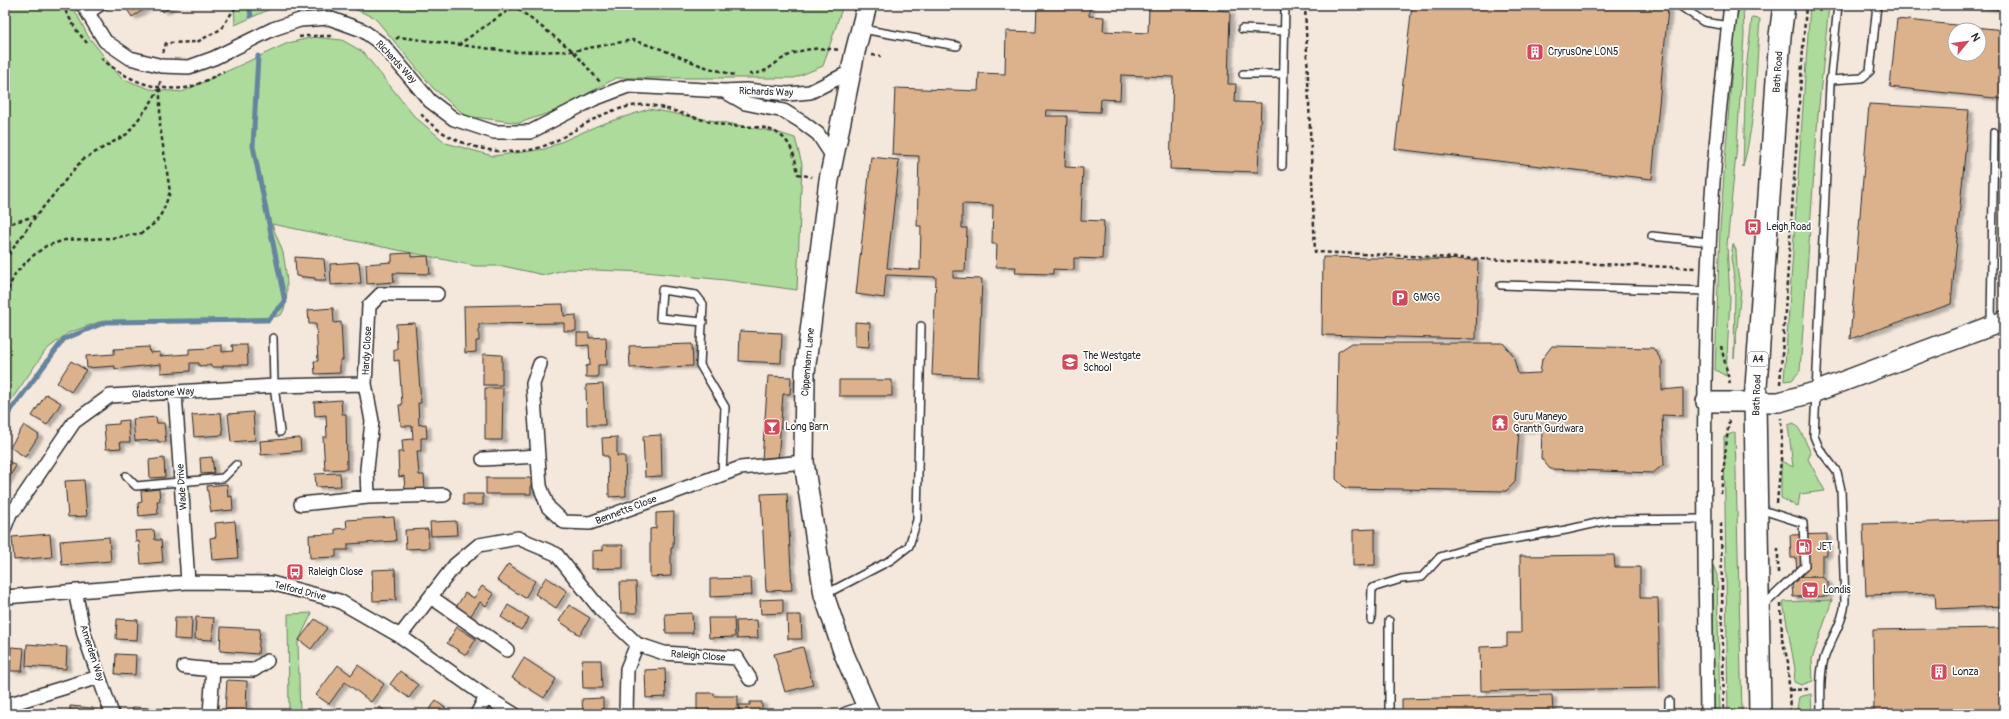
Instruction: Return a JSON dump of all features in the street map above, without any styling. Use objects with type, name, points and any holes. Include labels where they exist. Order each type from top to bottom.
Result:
[{"type":"main road","name":"Bath Road","points":[[1760,714],[1755,402],[1780,36],[1784,5]]},
{"type":"street","name":"Cippenham Lane","points":[[867,5],[850,72],[833,157],[805,372],[804,462],[824,595],[844,654],[868,710]]},
{"type":"street","points":[[1707,714],[1705,518],[1707,291],[1714,161],[1731,5]]},
{"type":"street","name":"Richards Way","points":[[86,10],[105,41],[130,58],[162,66],[189,67],[214,58],[273,29],[300,20],[330,18],[362,30],[383,46],[430,101],[454,119],[494,132],[530,132],[594,99],[628,86],[724,91],[746,90],[788,94],[810,92],[850,72]]},
{"type":"street","name":"Richards Way","points":[[724,91],[745,103],[784,111],[796,118],[818,134],[833,157]]},
{"type":"street","name":"Hardy Close","points":[[368,497],[367,469],[372,421],[365,384],[368,306],[381,294],[437,294]]},
{"type":"street","points":[[1706,402],[1779,402],[1815,392],[1997,324]]},
{"type":"street","name":"Bennetts Close","points":[[540,364],[533,384],[540,486],[542,497],[548,507],[564,522],[590,523],[740,468],[804,462]]},
{"type":"street","name":"Gladstone Way","points":[[15,509],[74,422],[110,396],[274,386],[365,384]]},
{"type":"street","name":"Wade Drive","points":[[175,392],[188,582]]},
{"type":"street","points":[[482,459],[538,456]]},
{"type":"street","points":[[301,504],[368,497],[444,495]]},
{"type":"street","name":"Raleigh Close","points":[[400,636],[455,564],[479,545],[518,538],[556,554],[601,610],[637,644],[664,653],[737,658],[750,679]]},
{"type":"street","name":"Telford Drive","points":[[5,597],[188,582],[271,583],[339,601],[400,636],[486,697],[514,714]]},
{"type":"street","name":"Amerden Way","points":[[75,591],[84,634],[112,714]]},
{"type":"street","points":[[431,596],[507,650]]},
{"type":"street","points":[[626,714],[627,669],[637,644]]},
{"type":"street","points":[[184,667],[212,670],[254,670],[267,661]]},
{"type":"street","points":[[210,714],[212,670]]},
{"type":"street","points":[[10,714],[7,705],[99,676]]},
{"type":"street","points":[[477,714],[486,697]]},
{"type":"street","points":[[846,714],[868,710]]},
{"type":"lane","points":[[86,10],[104,5]]},
{"type":"lane","points":[[1282,166],[1285,5]]},
{"type":"lane","points":[[1679,5],[1704,22],[1729,26]]},
{"type":"lane","points":[[1821,714],[1824,659],[1844,614],[1845,594],[1841,490],[1837,472],[1819,448],[1814,436],[1830,80],[1838,5]]},
{"type":"lane","points":[[1830,80],[1862,78],[1870,71],[1877,5]]},
{"type":"lane","points":[[861,29],[957,46]]},
{"type":"lane","points":[[1242,29],[1285,31]]},
{"type":"lane","points":[[1243,74],[1284,74]]},
{"type":"lane","points":[[1994,132],[1997,324]]},
{"type":"lane","points":[[1652,236],[1709,242]]},
{"type":"lane","points":[[1501,286],[1707,291]]},
{"type":"lane","points":[[703,322],[660,318],[662,290],[696,295],[703,304],[703,322],[700,365],[725,407],[722,474]]},
{"type":"lane","points":[[824,595],[891,560],[909,546],[917,520],[921,326]]},
{"type":"lane","points":[[273,338],[274,386],[280,432]]},
{"type":"lane","points":[[126,476],[136,486],[223,478],[236,465]]},
{"type":"lane","points":[[1757,508],[1803,523],[1806,566],[1758,610]]},
{"type":"lane","points":[[5,535],[15,509]]},
{"type":"lane","points":[[1371,620],[1372,588],[1401,579],[1422,577],[1440,557],[1483,544],[1566,530],[1610,520],[1705,518]]},
{"type":"lane","points":[[1389,621],[1389,714]]},
{"type":"lane","points":[[1669,701],[1669,714]]},
{"type":"path","points":[[5,296],[15,274],[30,258],[46,246],[65,240],[112,238],[142,233],[156,222],[163,212],[170,192],[160,126],[159,88],[163,50],[166,43],[197,42],[221,29],[237,5]]},
{"type":"path","points":[[1305,5],[1315,252],[1708,268]]},
{"type":"path","points":[[1777,515],[1777,488],[1783,436],[1779,402],[1806,5]]},
{"type":"path","points":[[457,45],[513,6],[572,51],[623,108]]},
{"type":"path","points":[[383,46],[399,37],[515,52],[572,51],[632,40],[661,49],[702,66],[736,75]]},
{"type":"path","points":[[742,75],[762,73],[783,58],[800,51],[820,47],[881,56]]},
{"type":"path","points":[[5,260],[36,216],[82,160],[127,134],[150,104],[159,88]]},
{"type":"path","points":[[5,225],[36,216]]},
{"type":"path","points":[[1720,339],[1730,382],[1730,402],[1721,502]]},
{"type":"path","points":[[1721,518],[1724,714]]},
{"type":"path","points":[[1778,544],[1782,639],[1788,662],[1790,714]]},
{"type":"path","points":[[1790,690],[1822,689]]},
{"type":"green space","points":[[5,5],[72,5],[88,36],[121,78],[150,89],[182,92],[288,43],[314,37],[342,40],[363,52],[414,116],[446,143],[493,156],[545,149],[599,125],[649,109],[776,132],[795,138],[802,164],[797,290],[725,280],[645,272],[568,269],[544,275],[503,266],[475,266],[272,224],[283,253],[287,285],[286,302],[281,315],[274,317],[134,323],[99,322],[68,333],[46,350],[5,409]]},
{"type":"green space","points":[[234,5],[279,5],[235,25]]},
{"type":"green space","points":[[343,5],[843,5],[823,66],[794,78],[616,78],[558,110],[519,123],[466,116],[433,88],[374,17]]},
{"type":"green space","points":[[1740,5],[1743,5],[1744,34],[1737,144],[1727,245],[1730,298],[1726,376],[1715,370],[1720,229],[1735,25]]},
{"type":"green space","points":[[1810,5],[1829,5],[1818,115],[1800,371],[1792,380],[1784,381]]},
{"type":"green space","points":[[1752,18],[1760,19],[1751,131],[1743,167],[1746,70]]},
{"type":"green space","points":[[1733,244],[1736,250],[1737,268],[1741,290],[1734,358],[1735,284],[1731,258]]},
{"type":"green space","points":[[1794,423],[1802,434],[1811,453],[1808,459],[1825,491],[1800,494],[1798,507],[1781,498],[1781,461],[1793,467],[1788,425]]},
{"type":"green space","points":[[1735,432],[1742,714],[1728,714],[1724,437]]},
{"type":"green space","points":[[1713,565],[1717,575],[1720,714],[1714,714]]},
{"type":"green space","points":[[1832,600],[1812,659],[1813,681],[1801,685],[1794,682],[1795,669],[1783,602]]},
{"type":"green space","points":[[312,613],[298,642],[300,714],[289,714],[288,614]]},
{"type":"green space","points":[[1811,694],[1812,714],[1796,714],[1799,697]]},
{"type":"building","points":[[124,5],[151,5],[132,17]]},
{"type":"building","points":[[159,5],[173,5],[163,12]]},
{"type":"building","points":[[1037,5],[1090,5],[1089,16],[1104,17],[1103,31],[1148,33],[1149,7],[1230,11],[1228,84],[1236,84],[1235,102],[1261,103],[1258,172],[1170,169],[1173,77],[1121,75],[1120,100],[1101,99],[1100,112],[1047,110],[1046,116],[1067,116],[1065,167],[1083,168],[1081,220],[1104,221],[1102,259],[1074,258],[1074,270],[1053,269],[1053,274],[1015,273],[1016,267],[996,267],[997,244],[992,244],[993,205],[962,204],[962,228],[967,228],[965,271],[953,271],[953,278],[982,279],[978,377],[932,375],[936,277],[886,275],[884,298],[856,294],[871,157],[899,160],[887,268],[920,270],[921,226],[917,226],[919,156],[892,155],[895,88],[978,91],[979,73],[1005,74],[1006,31],[1036,32]]},
{"type":"building","name":"CryrusOne LON5","points":[[1412,5],[1637,5],[1668,8],[1652,179],[1395,149]]},
{"type":"building","points":[[1960,5],[2004,5],[2004,10]]},
{"type":"building","points":[[1897,19],[1947,24],[1947,62],[1987,62],[1987,28],[2004,30],[2004,99],[1890,87]]},
{"type":"building","points":[[1869,104],[1969,110],[1951,304],[1850,339]]},
{"type":"building","points":[[411,253],[411,257],[428,256],[430,274],[393,273],[394,282],[367,284],[366,264],[392,262],[392,254]]},
{"type":"building","points":[[295,257],[324,259],[326,280],[315,280],[315,278],[296,276]]},
{"type":"building","name":"GMGG","points":[[1323,257],[1478,260],[1476,339],[1322,335]]},
{"type":"building","points":[[359,262],[361,283],[331,285],[330,264]]},
{"type":"building","points":[[563,304],[564,316],[576,315],[576,331],[564,331],[564,323],[479,324],[479,341],[476,341],[476,352],[465,353],[464,306]]},
{"type":"building","points":[[333,308],[334,323],[341,322],[343,360],[340,360],[340,373],[315,374],[314,361],[318,361],[316,324],[309,324],[308,310]]},
{"type":"building","points":[[855,322],[870,323],[869,347],[855,346]]},
{"type":"building","points":[[415,323],[421,403],[418,403],[419,425],[426,424],[427,438],[421,438],[421,451],[417,451],[419,475],[424,475],[425,490],[405,491],[404,476],[399,477],[398,452],[403,452],[402,440],[413,439],[412,426],[401,426],[399,405],[402,405],[399,360],[394,361],[394,349],[397,349],[396,324]]},
{"type":"building","points":[[740,331],[782,333],[781,363],[739,361]]},
{"type":"building","points":[[577,333],[589,333],[589,338],[606,337],[607,365],[598,365],[598,377],[586,377],[586,366],[590,365],[589,345],[577,346]]},
{"type":"building","name":"Guru Maneyo Granth Gurdwara","points":[[1352,343],[1503,343],[1513,355],[1518,374],[1540,373],[1542,359],[1552,346],[1653,348],[1662,361],[1662,390],[1683,388],[1683,416],[1662,415],[1664,464],[1653,473],[1550,469],[1541,458],[1542,430],[1519,430],[1515,482],[1506,491],[1345,488],[1336,479],[1338,352]]},
{"type":"building","points":[[692,344],[693,366],[630,368],[629,346]]},
{"type":"building","points":[[222,345],[222,352],[233,351],[232,345],[247,345],[248,365],[223,365],[223,367],[211,367],[211,365],[199,366],[199,363],[190,363],[190,371],[161,373],[161,364],[115,369],[115,366],[87,368],[86,356],[114,354],[114,349],[149,347],[150,353],[160,352],[160,356],[189,354],[189,349],[210,348],[210,346]]},
{"type":"building","points":[[483,354],[502,355],[502,385],[483,385]]},
{"type":"building","points":[[71,361],[86,370],[71,392],[57,383]]},
{"type":"building","name":"Long Barn","points":[[768,376],[791,377],[790,394],[783,394],[778,461],[762,460]]},
{"type":"building","points":[[839,380],[892,380],[892,396],[839,396]]},
{"type":"building","points":[[603,384],[605,425],[587,425],[586,385]]},
{"type":"building","points":[[485,388],[503,388],[502,440],[485,440]]},
{"type":"building","points":[[46,394],[61,403],[47,425],[32,416]]},
{"type":"building","points":[[341,400],[342,414],[346,414],[347,469],[325,470],[323,437],[327,437],[326,415],[315,416],[314,402]]},
{"type":"building","points":[[253,412],[255,440],[231,442],[228,414]]},
{"type":"building","points":[[221,413],[223,435],[194,437],[192,415]]},
{"type":"building","points":[[156,417],[157,423],[164,423],[166,442],[158,442],[158,440],[135,441],[133,419]]},
{"type":"building","points":[[128,420],[130,442],[120,442],[121,448],[106,449],[104,425],[119,424],[119,421]]},
{"type":"building","points":[[24,425],[39,435],[25,457],[10,447]]},
{"type":"building","points":[[661,435],[662,476],[645,477],[643,436]]},
{"type":"building","points":[[617,437],[617,456],[625,456],[626,496],[609,497],[608,456],[603,456],[602,438]]},
{"type":"building","points":[[300,438],[301,451],[261,455],[260,441]]},
{"type":"building","points":[[212,457],[214,473],[201,474],[200,458]]},
{"type":"building","points":[[164,458],[165,477],[150,478],[149,460]]},
{"type":"building","points":[[5,459],[16,466],[5,484]]},
{"type":"building","points":[[340,473],[341,486],[316,487],[315,474]]},
{"type":"building","points":[[486,478],[531,478],[531,494],[486,494]]},
{"type":"building","points":[[84,480],[87,516],[68,517],[65,481]]},
{"type":"building","points":[[227,484],[228,497],[232,496],[233,510],[211,512],[207,486]]},
{"type":"building","points":[[159,489],[160,501],[157,501],[158,514],[139,516],[138,503],[142,502],[141,491]]},
{"type":"building","points":[[787,493],[792,590],[766,591],[761,494]]},
{"type":"building","points":[[463,494],[483,494],[483,505],[463,505]]},
{"type":"building","points":[[674,512],[673,548],[671,548],[671,576],[650,577],[650,529],[656,528],[656,513]]},
{"type":"building","points":[[394,517],[396,541],[348,544],[348,550],[336,550],[336,557],[310,558],[309,535],[335,534],[335,529],[347,528],[346,520]]},
{"type":"building","points":[[2004,520],[2004,606],[1936,609],[1935,593],[1866,595],[1863,524]]},
{"type":"building","points":[[235,521],[238,558],[212,560],[210,538],[216,537],[215,523]]},
{"type":"building","points":[[456,521],[457,535],[431,536],[430,522]]},
{"type":"building","points":[[428,529],[429,548],[406,549],[405,530]]},
{"type":"building","points":[[1375,529],[1375,565],[1353,566],[1353,530]]},
{"type":"building","points":[[154,530],[155,540],[161,540],[163,562],[141,564],[139,541],[136,542],[135,531]]},
{"type":"building","points":[[50,534],[52,557],[14,560],[12,537]]},
{"type":"building","points":[[1827,534],[1827,555],[1822,555],[1822,577],[1797,577],[1796,558],[1791,558],[1790,535]]},
{"type":"building","points":[[109,537],[111,561],[62,565],[60,541]]},
{"type":"building","points":[[603,545],[623,545],[623,568],[592,569],[592,551],[603,550]]},
{"type":"building","points":[[1614,555],[1615,567],[1640,567],[1640,598],[1658,598],[1660,688],[1481,691],[1480,647],[1507,646],[1507,633],[1521,633],[1520,556]]},
{"type":"building","points":[[508,564],[535,581],[525,598],[497,580]]},
{"type":"building","points":[[395,569],[396,600],[373,601],[372,570]]},
{"type":"building","points":[[546,577],[567,591],[556,608],[535,594]]},
{"type":"building","name":"Londis","points":[[1797,577],[1822,577],[1828,582],[1828,596],[1793,597],[1792,585]]},
{"type":"building","points":[[751,578],[752,595],[710,597],[710,579]]},
{"type":"building","points":[[620,582],[636,582],[637,613],[621,613]]},
{"type":"building","points":[[482,586],[494,594],[486,606],[480,602],[469,618],[455,609],[465,593],[474,598]]},
{"type":"building","points":[[783,599],[783,613],[761,614],[760,600]]},
{"type":"building","points":[[508,605],[529,618],[521,630],[501,617]]},
{"type":"building","points":[[569,605],[590,618],[580,635],[559,621]]},
{"type":"building","points":[[692,613],[693,633],[666,633],[665,614]]},
{"type":"building","points":[[787,615],[801,615],[802,639],[788,639]]},
{"type":"building","points":[[175,617],[192,617],[191,640],[174,639]]},
{"type":"building","points":[[196,617],[214,618],[212,640],[195,639]]},
{"type":"building","points":[[708,618],[734,618],[735,637],[709,638]]},
{"type":"building","points":[[117,619],[138,620],[137,640],[116,639]]},
{"type":"building","points":[[315,619],[327,628],[311,649],[299,640]]},
{"type":"building","points":[[757,620],[758,638],[737,639],[736,621]]},
{"type":"building","points":[[221,627],[260,629],[258,654],[220,651]]},
{"type":"building","points":[[457,627],[476,639],[466,655],[447,643]]},
{"type":"building","name":"Lonza","points":[[2004,628],[2004,714],[1874,714],[1873,630]]},
{"type":"building","points":[[27,644],[67,647],[66,669],[26,666]]},
{"type":"building","points":[[11,647],[24,648],[22,671],[10,671]]},
{"type":"building","points":[[803,647],[813,685],[785,692],[774,654]]},
{"type":"building","points":[[116,654],[136,655],[135,675],[115,674]]},
{"type":"building","points":[[524,658],[556,679],[544,698],[512,678]]},
{"type":"building","points":[[582,660],[601,660],[602,688],[583,688]]},
{"type":"building","points":[[338,665],[351,675],[358,665],[384,684],[371,702],[345,682],[329,704],[316,695]]},
{"type":"building","points":[[665,669],[666,697],[646,698],[645,670]]},
{"type":"building","points":[[400,671],[418,685],[409,698],[390,684]]},
{"type":"building","points":[[227,680],[247,681],[246,711],[225,710]]},
{"type":"building","points":[[697,693],[714,693],[714,696],[738,696],[738,713],[714,713],[714,710],[697,711]]},
{"type":"building","points":[[1552,695],[1553,714],[1402,714],[1402,699]]},
{"type":"building","points":[[603,698],[603,714],[583,714],[582,699]]},
{"type":"building","points":[[436,701],[453,714],[426,714]]},
{"type":"building","points":[[750,702],[762,702],[762,714],[740,714],[739,705],[750,705]]},
{"type":"building","points":[[70,706],[93,708],[93,714],[70,714]]},
{"type":"building","points":[[133,707],[171,709],[170,714],[132,714]]},
{"type":"building","points":[[380,707],[389,714],[375,714]]},
{"type":"building","points":[[343,710],[343,714],[318,714],[318,711]]},
{"type":"waterway","points":[[249,5],[251,16]]},
{"type":"waterway","points":[[5,418],[64,339],[106,322],[268,320],[285,302],[253,146],[258,56]]},
{"type":"place","name":"CryrusOne LON5","points":[[1535,52]]},
{"type":"place","name":"Leigh Road","points":[[1753,227]]},
{"type":"place","name":"GMGG","points":[[1400,298]]},
{"type":"place","name":"The Westgate School","points":[[1070,362]]},
{"type":"place","name":"Guru Maneyo Granth Gurdwara","points":[[1500,423]]},
{"type":"place","name":"Long Barn","points":[[772,427]]},
{"type":"place","name":"JET","points":[[1804,547]]},
{"type":"place","name":"Raleigh Close","points":[[295,572]]},
{"type":"place","name":"Londis","points":[[1810,590]]},
{"type":"place","name":"Lonza","points":[[1939,672]]}]
